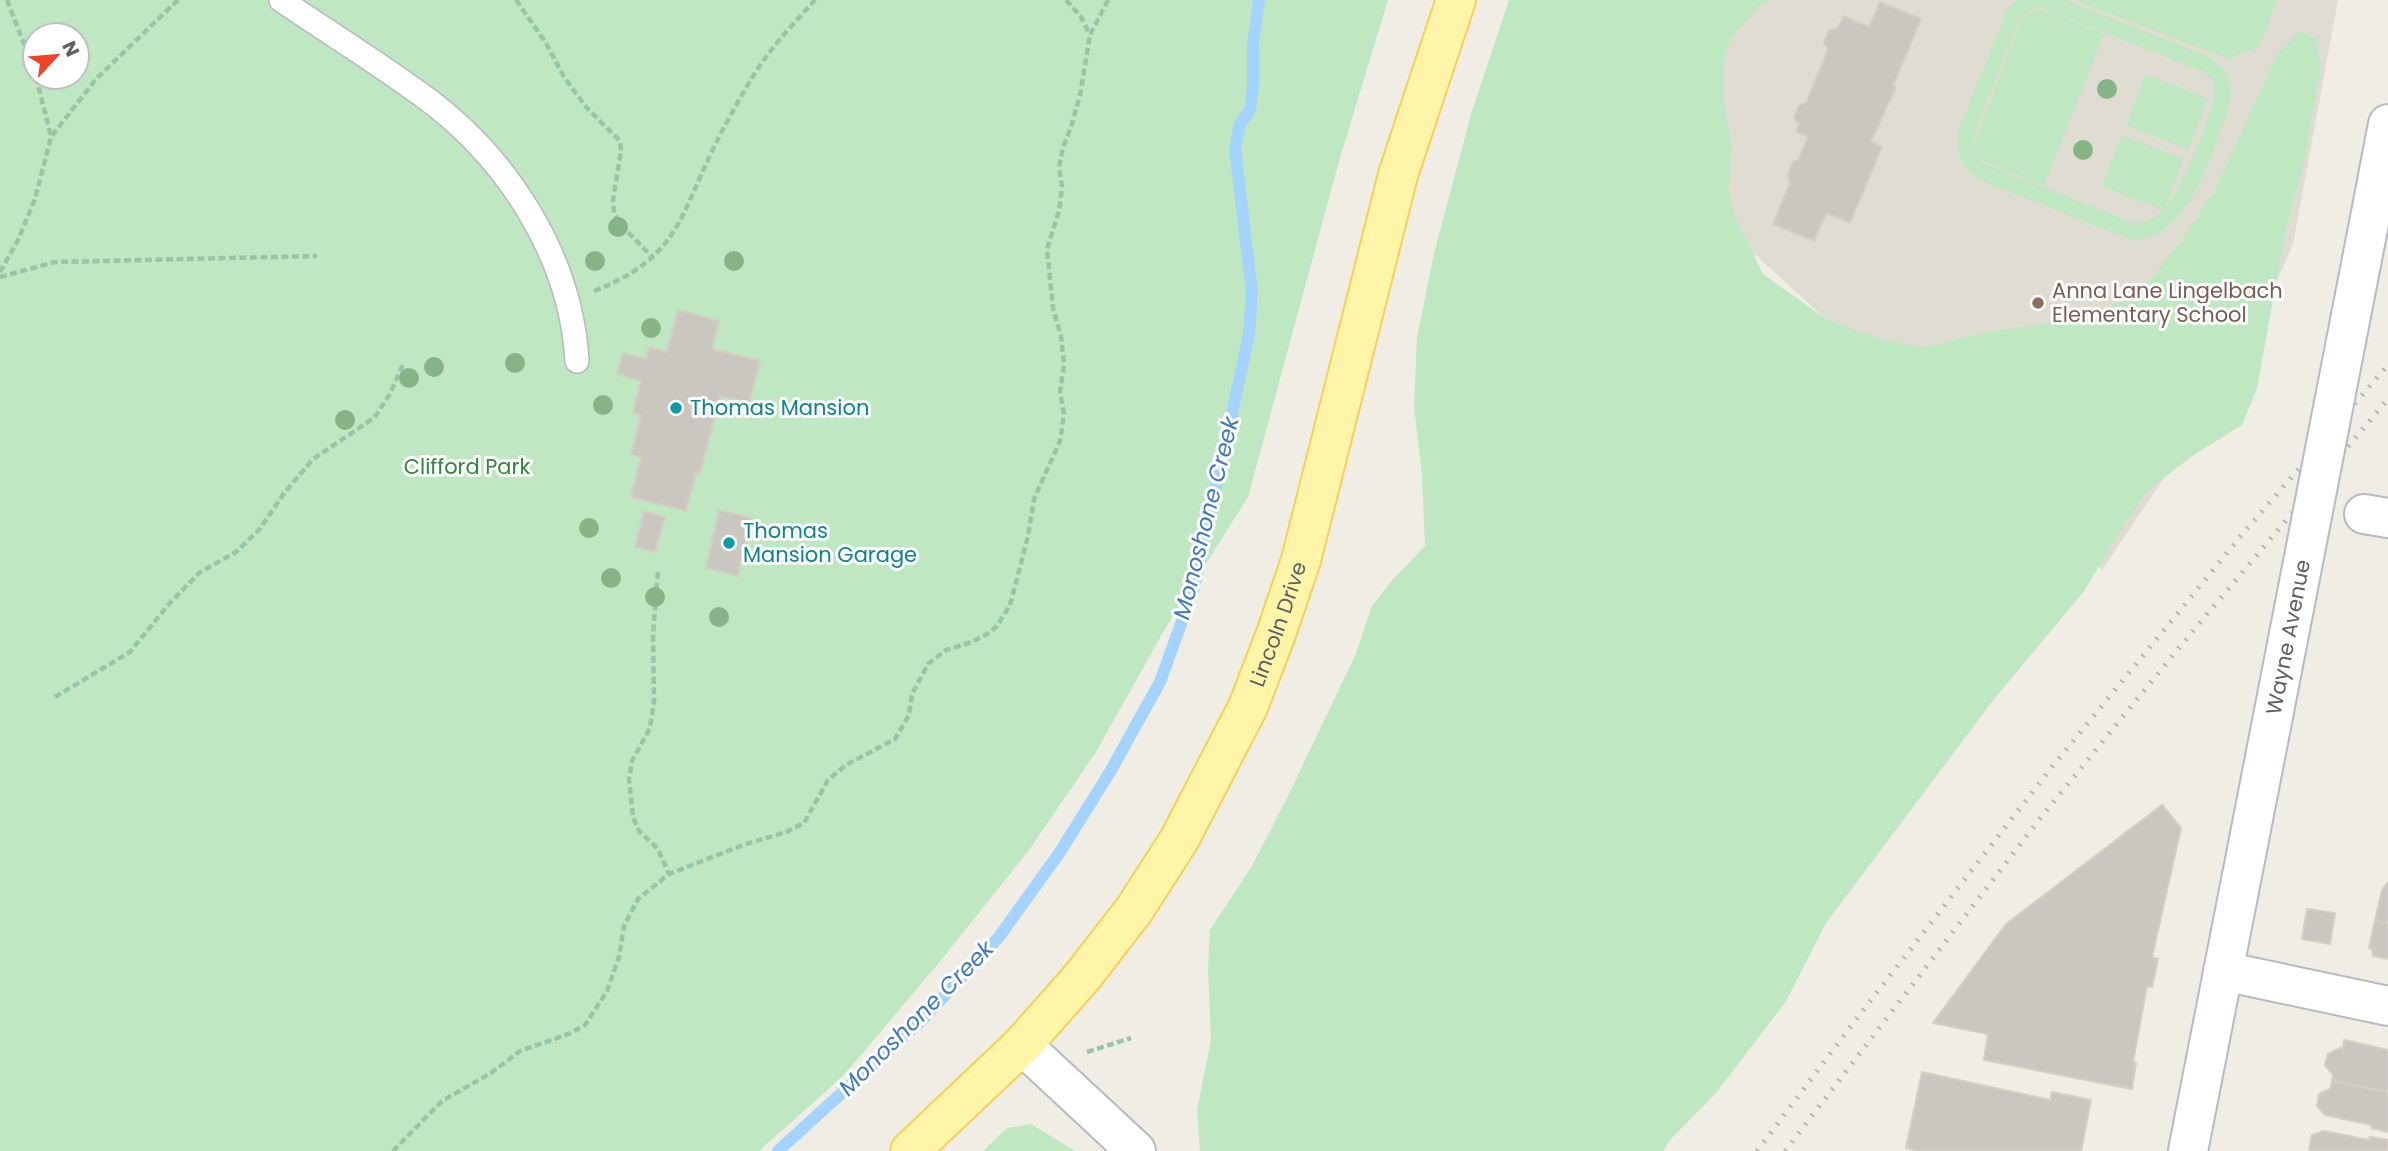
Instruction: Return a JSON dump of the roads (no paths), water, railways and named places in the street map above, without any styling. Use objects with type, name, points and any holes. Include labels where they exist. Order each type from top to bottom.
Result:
[{"type":"main road","name":"Lincoln Drive","points":[[910,1151],[1022,1045],[1082,977],[1134,910],[1179,840],[1248,706],[1301,560],[1398,175],[1456,0]]},
{"type":"main road","name":"Wayne Avenue","points":[[2188,1151],[2388,124]]},
{"type":"main road","points":[[2223,971],[2388,1006]]},
{"type":"main road","points":[[1022,1045],[1136,1151]]},
{"type":"lane","points":[[281,0],[425,97],[501,171],[532,213],[555,261],[575,330],[577,361]]},
{"type":"waterway","name":"Monoshone Creek","points":[[778,1151],[923,1019],[999,937],[1060,852],[1110,772],[1160,682],[1194,588],[1249,335],[1252,293],[1235,148],[1240,124],[1250,110],[1253,44],[1259,0]]},
{"type":"railway","points":[[1757,1151],[2052,767],[2240,537],[2388,365]]},
{"type":"railway","points":[[1785,1151],[2038,821],[2388,399]]},
{"type":"place","name":"Anna Lane Lingelbach Elementary School","points":[[2038,303]]},
{"type":"place","name":"Thomas Mansion","points":[[676,408]]},
{"type":"place","name":"Thomas Mansion Garage","points":[[729,543]]},
{"type":"park label","name":"Clifford Park","points":[[467,467]]}]
